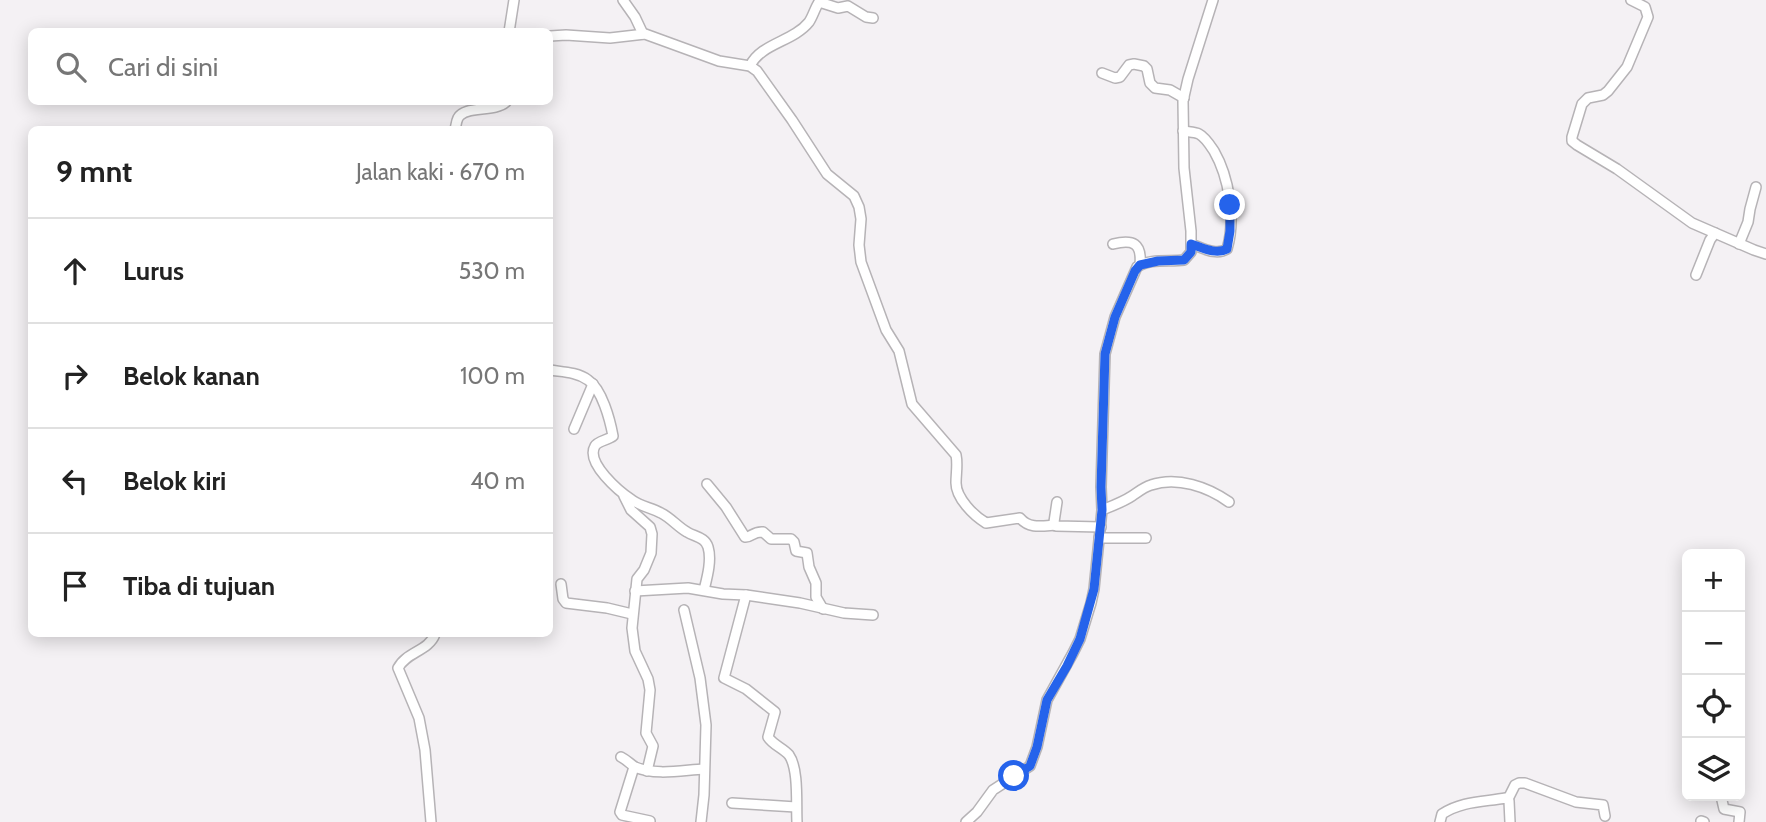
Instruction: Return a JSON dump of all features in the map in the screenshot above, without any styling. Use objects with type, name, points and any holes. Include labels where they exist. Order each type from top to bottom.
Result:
[{"type":"street","points":[[510,28],[514,0]]},
{"type":"street","points":[[623,0],[643,34]]},
{"type":"street","points":[[967,822],[993,790],[1030,766],[1047,700],[1073,653],[1091,603],[1102,510],[1105,354],[1115,317],[1140,265],[1184,260],[1191,252],[1184,168],[1184,98],[1213,0]]},
{"type":"street","points":[[1631,0],[1645,7],[1648,17],[1645,25],[1622,75],[1606,93],[1588,98],[1582,104],[1572,141],[1617,169],[1692,223],[1766,254]]},
{"type":"street","points":[[750,66],[759,54],[808,23],[817,1],[838,8],[848,6],[866,17],[873,18]]},
{"type":"street","points":[[553,36],[610,38],[643,34],[719,61],[750,66],[757,71],[827,174],[853,197],[859,207],[861,262],[886,330],[899,351],[912,404],[956,455],[956,486],[964,503],[986,523],[1020,518],[1027,525],[1034,526],[1101,527]]},
{"type":"street","points":[[1102,73],[1115,78],[1129,65],[1144,66],[1150,83],[1155,88],[1170,90],[1184,98]]},
{"type":"street","points":[[456,126],[458,118],[463,114],[501,105]]},
{"type":"street","points":[[1183,131],[1200,135],[1209,144],[1220,162],[1230,205],[1227,249],[1215,252],[1191,244]]},
{"type":"street","points":[[1739,244],[1748,222],[1756,187]]},
{"type":"street","points":[[1696,275],[1704,252],[1716,233]]},
{"type":"street","points":[[1113,244],[1129,241],[1137,245],[1140,265]]},
{"type":"street","points":[[553,371],[573,374],[593,384],[608,415],[613,436],[597,443],[594,448],[597,467],[632,501],[662,514],[706,543],[709,553],[704,590]]},
{"type":"street","points":[[573,429],[593,384]]},
{"type":"street","points":[[1102,510],[1153,484],[1177,482],[1194,485],[1229,502]]},
{"type":"street","points":[[707,484],[745,537],[763,532],[771,539],[791,539],[796,551],[807,553],[809,567],[816,583],[816,597],[823,609]]},
{"type":"street","points":[[621,491],[631,510],[650,527],[652,534],[650,553],[636,579],[632,614],[635,651],[650,690],[646,733],[653,746],[648,771]]},
{"type":"street","points":[[1055,525],[1057,502]]},
{"type":"street","points":[[1100,538],[1146,538]]},
{"type":"street","points":[[561,584],[566,603],[632,614]]},
{"type":"street","points":[[635,591],[688,588],[800,603],[844,613],[873,615]]},
{"type":"street","points":[[746,596],[724,678],[746,689],[775,712],[768,737],[769,741],[792,760],[797,822]]},
{"type":"street","points":[[684,610],[705,709],[701,822]]},
{"type":"street","points":[[431,822],[425,750],[419,718],[398,668],[401,661],[434,637]]},
{"type":"street","points":[[621,757],[648,771],[704,769]]},
{"type":"street","points":[[634,766],[620,812],[622,815],[650,821]]},
{"type":"street","points":[[1510,822],[1508,799],[1515,785],[1520,783],[1576,802],[1602,805],[1605,816]]},
{"type":"street","points":[[1440,822],[1446,811],[1472,801],[1508,799]]},
{"type":"street","points":[[1722,801],[1724,809],[1740,812],[1739,822]]},
{"type":"street","points":[[732,803],[796,807]]},
{"type":"route","points":[[1014,776],[1030,766],[1047,700],[1080,639],[1094,589],[1102,510],[1105,354],[1115,317],[1140,265],[1184,260],[1191,252],[1191,244],[1215,252],[1227,249],[1230,205]]}]
